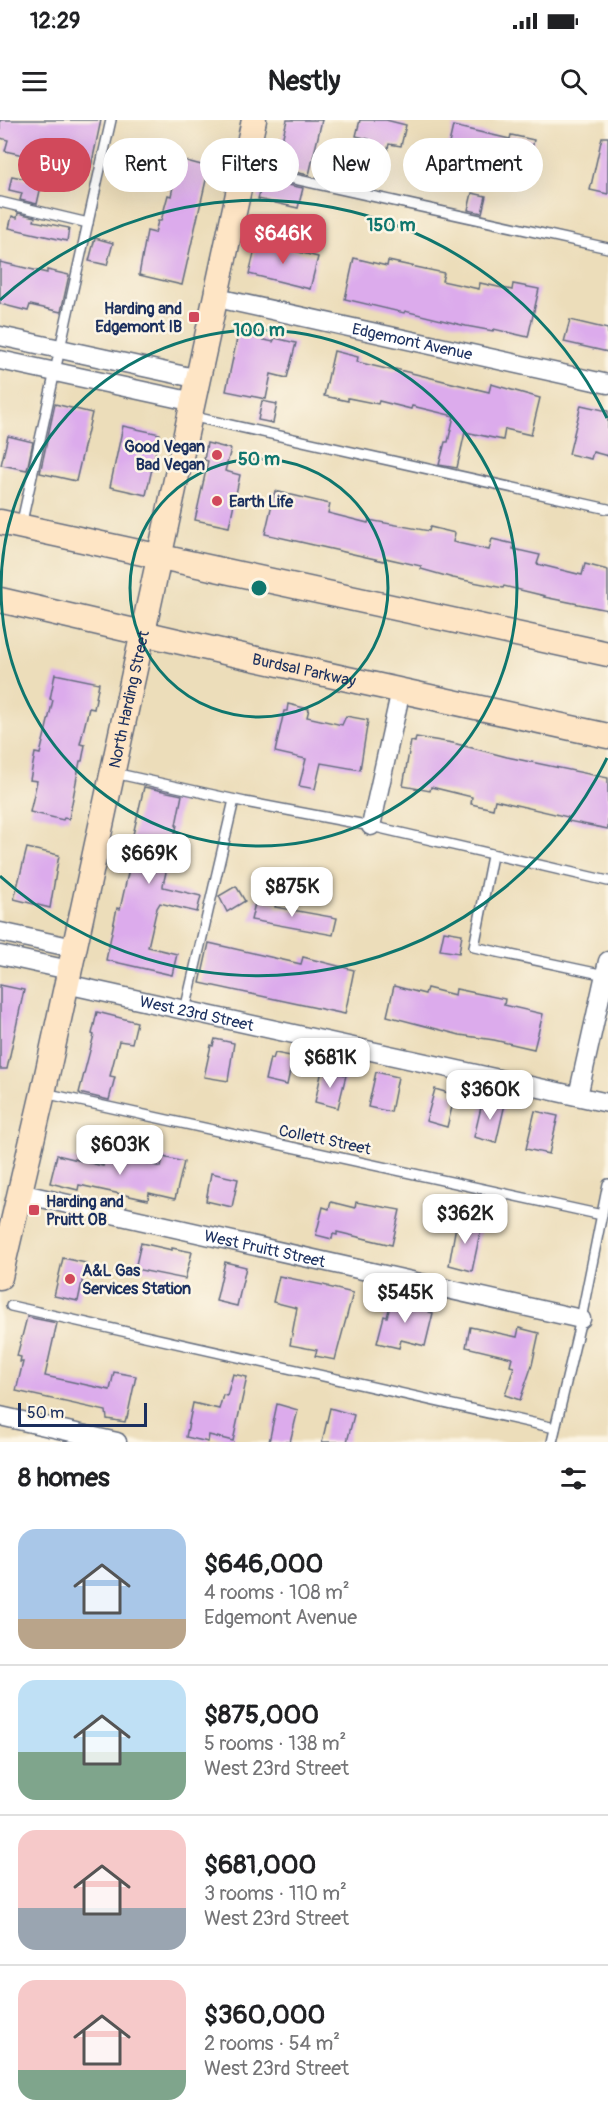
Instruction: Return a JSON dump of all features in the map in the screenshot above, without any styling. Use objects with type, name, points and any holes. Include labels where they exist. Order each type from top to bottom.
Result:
[{"type":"street","name":"North Harding Street","points":[[248,138],[251,121]]},
{"type":"street","name":"North Harding Street","points":[[0,1277],[4,1240],[19,1193],[43,1093],[239,192]]},
{"type":"street","name":"Edgemont Avenue","points":[[217,298],[608,384]]},
{"type":"street","points":[[0,336],[60,349],[194,399]]},
{"type":"street","points":[[0,360],[194,399]]},
{"type":"street","points":[[10,524],[608,654]]},
{"type":"street","name":"Burdsal Parkway","points":[[1,605],[142,633],[608,736]]},
{"type":"street","points":[[371,826],[401,690]]},
{"type":"street","name":"West 23rd Street","points":[[0,932],[70,967],[185,1010],[608,1102]]},
{"type":"street","name":"West 23rd Street","points":[[0,955],[70,967]]},
{"type":"street","points":[[578,1096],[606,968]]},
{"type":"street","name":"West Pruitt Street","points":[[19,1193],[581,1319]]},
{"type":"street","points":[[0,1416],[107,1441]]},
{"type":"lane","points":[[10,524],[55,372],[111,120]]},
{"type":"lane","points":[[299,180],[608,248]]},
{"type":"lane","points":[[0,202],[88,223]]},
{"type":"lane","points":[[194,399],[608,509]]},
{"type":"lane","points":[[112,772],[234,800],[371,826],[492,856],[608,881]]},
{"type":"lane","points":[[185,1010],[234,800]]},
{"type":"lane","points":[[492,856],[474,947],[606,968]]},
{"type":"lane","name":"Collett Street","points":[[43,1093],[602,1215]]},
{"type":"lane","points":[[552,1442],[581,1319],[608,1184]]},
{"type":"lane","points":[[11,1306],[555,1428]]},
{"type":"building","points":[[0,120],[101,120],[91,167],[91,138],[18,138],[18,154],[5,151],[8,140],[0,138]]},
{"type":"building","points":[[287,120],[322,120],[318,138],[311,138],[309,175],[299,173],[299,138],[282,138]]},
{"type":"building","points":[[360,120],[386,120],[406,125],[401,146],[391,144],[391,138],[356,136]]},
{"type":"building","points":[[453,126],[506,138],[450,138]]},
{"type":"building","points":[[602,137],[608,137],[608,194],[590,190]]},
{"type":"building","points":[[188,161],[200,165],[200,192],[203,192],[182,285],[139,275],[147,231],[155,233],[168,195],[171,196],[172,192],[188,192]]},
{"type":"building","points":[[12,176],[18,177],[18,192],[40,192],[37,204],[20,200],[22,193],[9,190]]},
{"type":"building","points":[[299,187],[303,188],[298,208],[258,199],[260,192],[299,192]]},
{"type":"building","points":[[472,193],[486,196],[482,213],[468,210]]},
{"type":"building","points":[[18,213],[35,217],[34,221],[69,228],[67,241],[9,228],[12,216],[17,218]]},
{"type":"building","points":[[95,238],[113,243],[107,265],[89,261]]},
{"type":"building","points":[[257,241],[318,257],[310,289],[249,274]]},
{"type":"building","points":[[354,258],[387,266],[388,261],[444,273],[442,281],[479,289],[480,283],[512,290],[513,284],[539,289],[528,337],[494,329],[493,331],[466,326],[345,299]]},
{"type":"building","points":[[0,262],[47,273],[47,270],[69,275],[61,312],[30,305],[28,311],[0,304]]},
{"type":"building","points":[[570,320],[608,329],[608,352],[564,342]]},
{"type":"building","points":[[238,334],[273,342],[275,338],[296,343],[287,378],[271,374],[266,399],[226,391]]},
{"type":"building","points":[[334,351],[358,357],[357,362],[395,371],[395,369],[489,392],[491,384],[540,398],[531,435],[505,429],[503,440],[465,432],[457,468],[439,465],[445,442],[448,442],[454,416],[412,406],[411,409],[379,401],[378,404],[324,396]]},
{"type":"building","points":[[262,401],[277,404],[273,423],[258,420]]},
{"type":"building","points":[[55,404],[92,413],[76,481],[40,473]]},
{"type":"building","points":[[581,405],[608,411],[608,456],[593,452],[591,459],[569,454]]},
{"type":"building","points":[[123,426],[160,434],[146,495],[110,487]]},
{"type":"building","points":[[8,436],[33,442],[27,470],[1,465]]},
{"type":"building","name":"Earth Life","points":[[207,443],[231,449],[225,471],[240,475],[229,527],[195,520],[208,461],[204,460]]},
{"type":"building","points":[[275,491],[330,504],[328,513],[368,523],[369,520],[429,531],[430,527],[455,533],[453,542],[489,550],[492,539],[514,544],[513,549],[540,555],[537,564],[582,575],[585,564],[608,570],[608,610],[504,586],[503,588],[453,578],[421,569],[421,566],[385,558],[384,561],[265,534]]},
{"type":"building","points":[[55,674],[99,683],[94,709],[89,708],[80,744],[85,745],[69,819],[64,818],[63,820],[30,812],[37,781],[30,780],[35,753],[40,754],[53,700],[50,699]]},
{"type":"building","points":[[288,704],[309,709],[307,717],[342,725],[346,716],[368,720],[360,770],[321,763],[315,789],[299,786],[306,759],[275,752],[284,711],[287,711]]},
{"type":"building","points":[[416,737],[453,743],[608,778],[608,829],[568,821],[568,817],[495,800],[493,809],[471,804],[472,797],[431,787],[430,791],[403,786],[411,741],[415,742]]},
{"type":"building","points":[[144,787],[182,795],[163,887],[201,896],[197,912],[160,903],[157,908],[148,947],[177,954],[172,975],[106,960],[117,908],[120,909],[129,869],[127,869],[132,839]]},
{"type":"building","points":[[27,848],[59,855],[50,908],[14,899]]},
{"type":"building","points":[[236,886],[245,901],[227,912],[219,896]]},
{"type":"building","points":[[256,899],[276,903],[275,907],[337,918],[333,935],[251,920]]},
{"type":"building","points":[[444,931],[462,934],[459,953],[440,950]]},
{"type":"building","points":[[209,943],[301,964],[303,957],[354,970],[345,1014],[200,983]]},
{"type":"building","points":[[0,985],[24,990],[7,1069],[0,1069]]},
{"type":"building","points":[[394,986],[425,994],[427,988],[455,995],[456,989],[505,999],[504,1005],[543,1014],[534,1049],[460,1035],[387,1016]]},
{"type":"building","points":[[97,1012],[137,1022],[132,1043],[119,1041],[110,1076],[115,1077],[109,1100],[79,1093],[94,1035],[92,1034]]},
{"type":"building","points":[[215,1039],[234,1043],[228,1081],[204,1077],[211,1045],[213,1046]]},
{"type":"building","points":[[275,1053],[291,1056],[290,1062],[292,1062],[287,1085],[265,1080],[270,1058],[273,1059]]},
{"type":"building","points":[[322,1070],[346,1075],[338,1108],[315,1102]]},
{"type":"building","points":[[376,1072],[398,1077],[391,1112],[368,1107]]},
{"type":"building","points":[[435,1089],[455,1095],[447,1127],[426,1121]]},
{"type":"building","points":[[483,1099],[505,1104],[496,1143],[474,1137]]},
{"type":"building","points":[[535,1111],[558,1116],[549,1154],[526,1149]]},
{"type":"building","points":[[105,1152],[161,1167],[163,1157],[184,1162],[175,1199],[149,1193],[148,1200],[79,1185],[78,1190],[50,1183],[57,1155],[103,1166]]},
{"type":"building","points":[[211,1173],[238,1179],[232,1207],[206,1201]]},
{"type":"building","points":[[331,1202],[355,1208],[356,1202],[400,1210],[392,1245],[337,1232],[337,1235],[333,1234],[332,1239],[316,1235],[323,1207],[329,1209]]},
{"type":"building","points":[[457,1220],[482,1224],[472,1271],[449,1265]]},
{"type":"building","points":[[141,1243],[192,1252],[185,1279],[135,1269]]},
{"type":"building","name":"A&L Gas Services Station","points":[[63,1258],[86,1263],[78,1301],[54,1296]]},
{"type":"building","points":[[225,1262],[246,1267],[237,1306],[216,1301]]},
{"type":"building","points":[[279,1276],[353,1293],[335,1360],[315,1356],[317,1350],[290,1345],[297,1308],[273,1302]]},
{"type":"building","points":[[393,1295],[408,1299],[407,1303],[430,1308],[429,1312],[433,1313],[425,1346],[401,1340],[399,1348],[377,1343],[384,1316],[387,1317]]},
{"type":"building","points":[[27,1317],[57,1323],[45,1376],[110,1390],[114,1372],[136,1376],[125,1422],[107,1419],[106,1411],[16,1391],[23,1362],[20,1362],[21,1357],[17,1356]]},
{"type":"building","points":[[470,1327],[517,1337],[519,1328],[539,1333],[532,1365],[520,1400],[505,1395],[514,1367],[510,1366],[512,1358],[466,1347]]},
{"type":"building","points":[[233,1374],[247,1377],[233,1441],[209,1435],[208,1442],[186,1437],[193,1403],[219,1409],[223,1395],[227,1396]]},
{"type":"building","points":[[277,1404],[298,1410],[290,1442],[269,1442]]},
{"type":"building","points":[[330,1408],[354,1415],[347,1442],[322,1442]]},
{"type":"place","name":"Harding and Edgemont IB","points":[[194,317]]},
{"type":"place","name":"Good Vegan Bad Vegan","points":[[217,455]]},
{"type":"place","name":"Earth Life","points":[[217,501]]},
{"type":"place","name":"Harding and Pruitt OB","points":[[34,1210]]},
{"type":"place","name":"A&L Gas Services Station","points":[[70,1279]]}]
